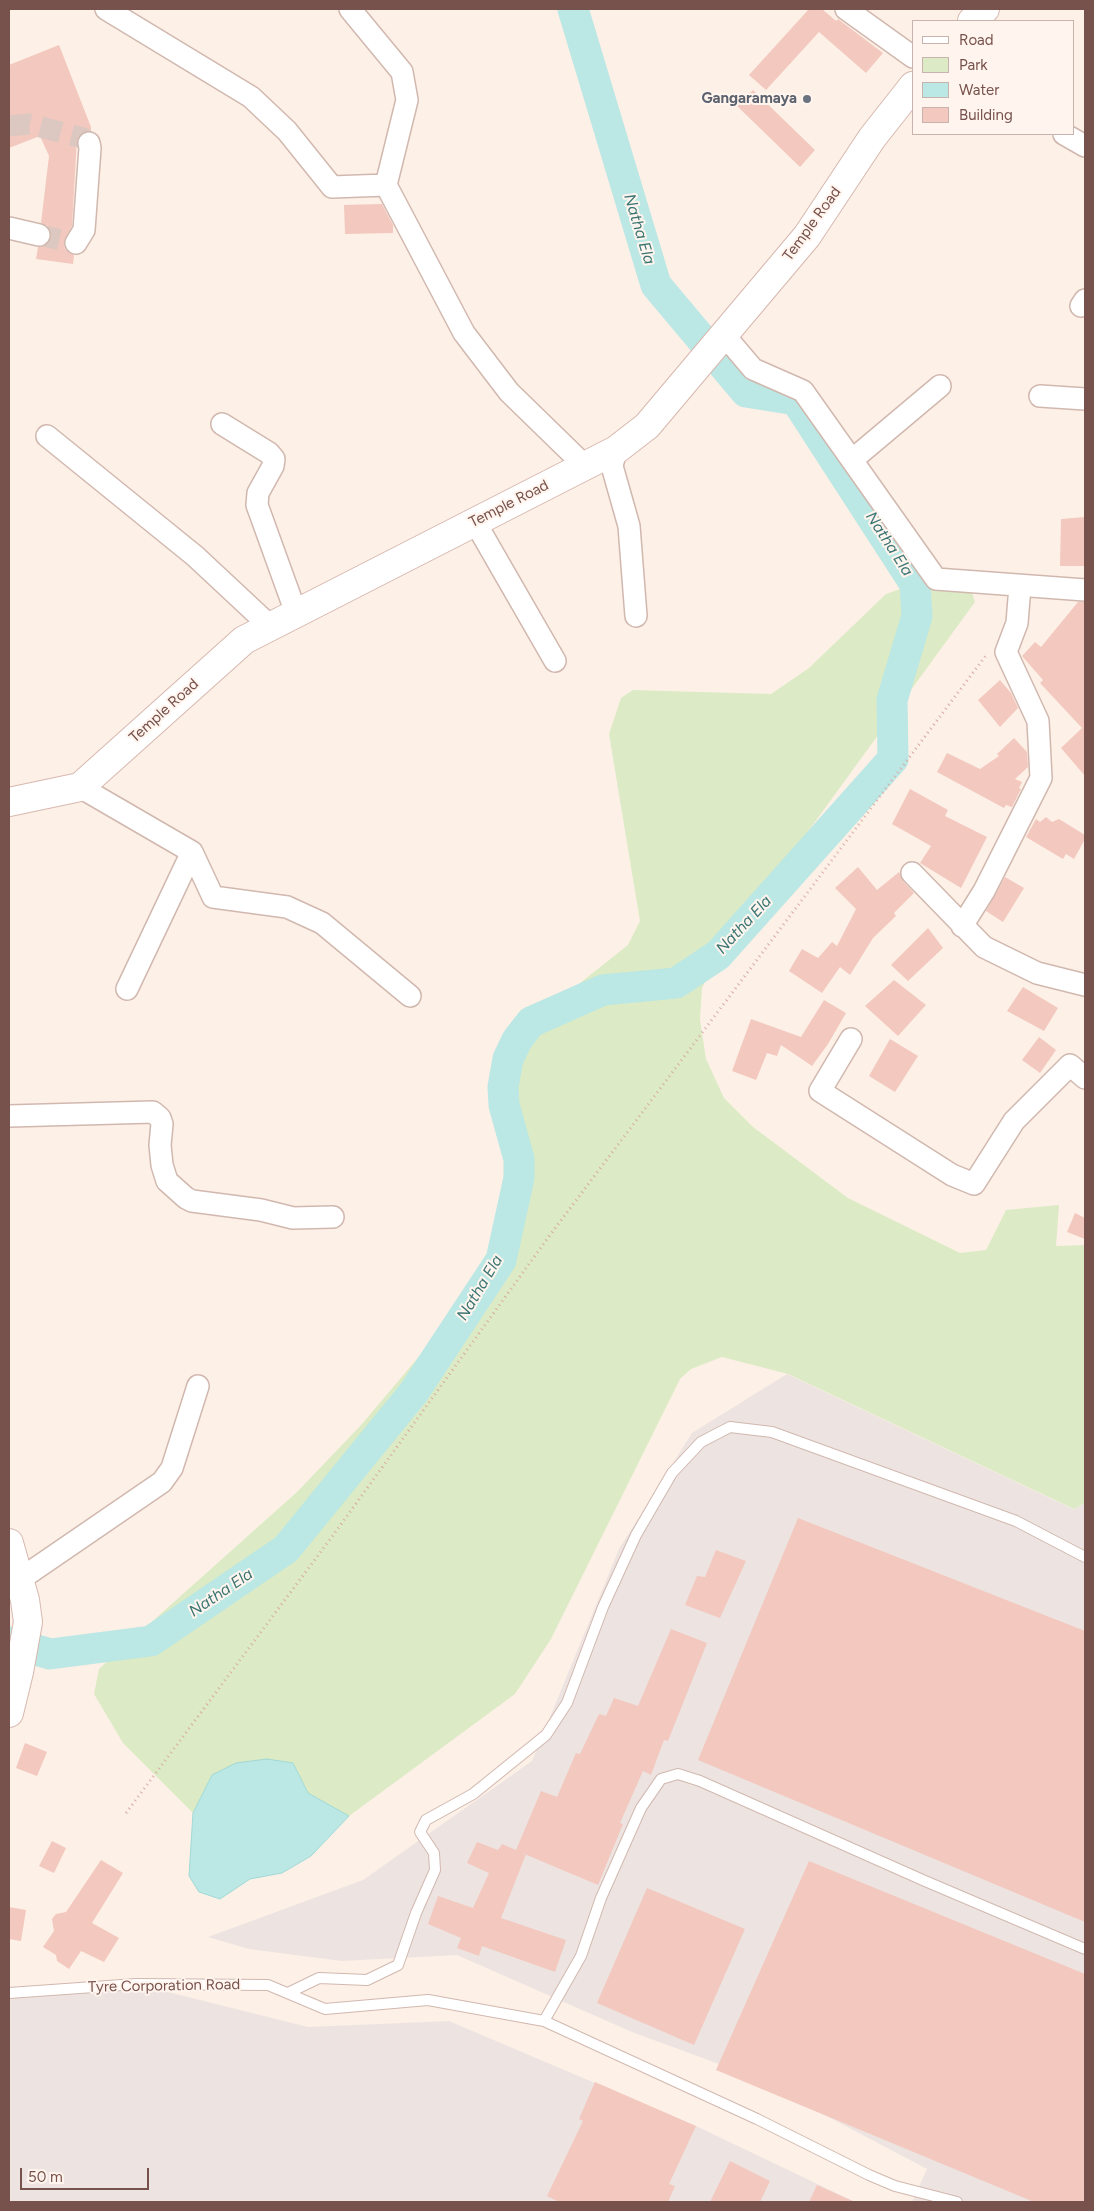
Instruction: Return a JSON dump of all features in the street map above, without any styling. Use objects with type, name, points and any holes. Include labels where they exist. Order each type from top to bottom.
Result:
[{"type":"street","points":[[106,9],[251,97],[288,131],[332,187],[386,185]]},
{"type":"street","points":[[350,9],[402,72],[407,100],[386,185],[464,333],[509,392],[585,466]]},
{"type":"street","points":[[846,9],[912,56]]},
{"type":"street","points":[[973,20],[985,9]]},
{"type":"street","name":"Temple Road","points":[[9,802],[80,787],[244,640],[616,450],[647,426],[676,394],[700,362],[725,336],[807,236],[872,138],[912,87]]},
{"type":"street","points":[[1066,135],[1085,146]]},
{"type":"street","points":[[76,243],[84,230],[89,143]]},
{"type":"street","points":[[9,228],[39,235]]},
{"type":"street","points":[[725,336],[753,369],[803,391],[936,579],[1085,590]]},
{"type":"street","points":[[852,460],[940,386]]},
{"type":"street","points":[[1040,396],[1085,399]]},
{"type":"street","points":[[222,424],[269,453],[274,459],[273,466],[257,500],[261,517],[296,613]]},
{"type":"street","points":[[46,436],[195,556],[270,626]]},
{"type":"street","points":[[616,450],[612,466],[629,526],[636,616]]},
{"type":"street","points":[[475,522],[555,661]]},
{"type":"street","points":[[962,926],[984,891],[1042,778],[1038,721],[1006,652],[1017,623],[1020,586]]},
{"type":"street","points":[[80,787],[192,852],[213,897],[287,907],[322,923],[410,996]]},
{"type":"street","points":[[127,989],[192,852]]},
{"type":"street","points":[[912,874],[984,947],[1037,973],[1085,985]]},
{"type":"street","points":[[851,1039],[820,1091],[952,1175],[974,1184],[1014,1121],[1070,1065],[1085,1078]]},
{"type":"street","points":[[9,1116],[153,1112],[160,1118],[162,1124],[161,1155],[167,1181],[186,1198],[192,1201],[261,1210],[293,1218],[333,1217]]},
{"type":"street","points":[[19,1580],[162,1482],[172,1468],[198,1386]]},
{"type":"street","points":[[9,1543],[28,1622],[19,1672],[9,1712]]},
{"type":"lane","points":[[288,1993],[319,1978],[367,1980],[398,1965],[416,1913],[435,1870],[434,1853],[420,1832],[426,1820],[473,1794],[546,1734],[567,1703],[603,1607],[636,1535],[672,1473],[701,1442],[730,1427],[772,1432],[1016,1521],[1085,1557]]},
{"type":"lane","points":[[544,2021],[581,1956],[601,1898],[641,1808],[661,1779],[678,1774],[700,1781],[925,1881],[1085,1948]]},
{"type":"lane","name":"Tyre Corporation Road","points":[[9,1993],[136,1984],[268,1985],[325,2009],[428,2000],[544,2021],[758,2119],[869,2175],[895,2186],[957,2202]]},
{"type":"path","points":[[126,1813],[340,1526],[550,1235],[990,650]]},
{"type":"shaded area","points":[[787,1374],[1073,1509],[1085,1503],[1085,2202],[912,2202],[927,2169],[749,2075],[632,2032],[457,1955],[342,1961],[249,1949],[208,1937],[363,1880],[532,1761],[619,1549],[692,1433]]},
{"type":"shaded area","points":[[136,1984],[308,2027],[449,2021],[696,2126],[855,2202],[9,2202],[9,1993]]},
{"type":"green space","points":[[961,580],[970,585],[975,602],[718,955],[702,988],[700,1019],[706,1059],[724,1098],[753,1127],[848,1198],[960,1253],[986,1250],[1006,1210],[1059,1205],[1056,1246],[1085,1245],[1085,1503],[1074,1509],[788,1374],[722,1357],[691,1369],[680,1379],[551,1639],[515,1694],[349,1816],[308,1793],[293,1763],[212,1775],[193,1813],[123,1743],[94,1694],[99,1669],[297,1492],[362,1424],[432,1341],[477,1277],[501,1237],[519,1178],[519,1159],[504,1105],[503,1087],[508,1059],[517,1040],[531,1022],[628,945],[640,921],[609,734],[621,698],[633,690],[771,694],[809,668],[886,594],[915,584]]},
{"type":"water","points":[[267,1759],[293,1763],[308,1793],[349,1816],[311,1856],[282,1873],[250,1879],[220,1899],[199,1892],[189,1876],[193,1813],[212,1775],[236,1763]]},
{"type":"building","points":[[809,9],[822,9],[836,21],[838,19],[883,53],[866,73],[819,32],[766,90],[749,75]]},
{"type":"building","points":[[59,45],[91,127],[91,131],[81,133],[77,139],[72,226],[64,242],[65,249],[74,255],[73,264],[36,259],[38,247],[48,244],[51,237],[48,226],[41,223],[49,156],[40,136],[9,148],[9,65]]},
{"type":"building","points":[[753,90],[815,150],[800,167],[737,106]]},
{"type":"building","points":[[382,204],[393,225],[393,233],[345,234],[344,205]]},
{"type":"building","points":[[1085,517],[1085,566],[1060,566],[1061,519]]},
{"type":"building","points":[[1078,602],[1085,602],[1085,776],[1061,748],[1082,728],[1040,683],[1043,680],[1022,656],[1035,642],[1041,647]]},
{"type":"building","points":[[1000,680],[1011,693],[1018,708],[1000,727],[978,700]]},
{"type":"building","points":[[1014,738],[1027,752],[1028,767],[1015,779],[1022,782],[1019,788],[1021,789],[1012,807],[1006,805],[1004,808],[937,772],[947,753],[980,769],[999,756],[997,754]]},
{"type":"building","points":[[910,789],[948,810],[945,816],[987,837],[961,888],[920,863],[931,846],[892,824]]},
{"type":"building","points":[[1046,817],[1052,822],[1059,819],[1085,835],[1085,839],[1074,859],[1066,854],[1063,859],[1026,837],[1036,819],[1040,822]]},
{"type":"building","points":[[858,867],[877,890],[899,872],[903,881],[914,893],[894,913],[896,916],[873,938],[850,975],[840,967],[822,993],[789,971],[802,949],[818,958],[832,942],[837,946],[856,909],[835,888]]},
{"type":"building","points":[[1005,877],[1024,888],[1003,922],[986,911]]},
{"type":"building","points":[[928,928],[943,948],[908,981],[891,965]]},
{"type":"building","points":[[894,980],[926,1005],[898,1036],[865,1006]]},
{"type":"building","points":[[1023,987],[1058,1008],[1044,1031],[1007,1011]]},
{"type":"building","points":[[824,1000],[846,1013],[828,1044],[812,1066],[781,1045],[777,1056],[767,1053],[756,1080],[732,1071],[751,1019],[801,1037]]},
{"type":"building","points":[[1039,1037],[1056,1050],[1040,1073],[1022,1060]]},
{"type":"building","points":[[890,1039],[918,1056],[895,1092],[869,1076]]},
{"type":"building","points":[[1075,1213],[1085,1218],[1085,1239],[1067,1232]]},
{"type":"building","points":[[798,1518],[1085,1631],[1085,1922],[698,1760]]},
{"type":"building","points":[[716,1550],[746,1561],[720,1618],[685,1605],[697,1576],[705,1577]]},
{"type":"building","points":[[671,1629],[707,1643],[668,1741],[664,1740],[651,1775],[643,1771],[620,1823],[623,1824],[598,1885],[526,1855],[501,1918],[566,1940],[555,1972],[482,1946],[479,1956],[457,1948],[461,1938],[428,1924],[438,1896],[473,1908],[489,1873],[467,1863],[477,1842],[498,1850],[502,1844],[516,1850],[541,1791],[557,1797],[576,1753],[580,1754],[599,1714],[606,1716],[614,1698],[638,1706]]},
{"type":"building","points":[[25,1743],[47,1752],[37,1776],[16,1768]]},
{"type":"building","points":[[52,1841],[66,1848],[54,1873],[39,1866]]},
{"type":"building","points":[[101,1860],[123,1873],[92,1923],[119,1938],[104,1962],[81,1951],[69,1969],[57,1961],[56,1955],[43,1947],[54,1931],[52,1919],[56,1914],[66,1912]]},
{"type":"building","points":[[809,1861],[1085,1974],[1085,2202],[1034,2202],[716,2070]]},
{"type":"building","points":[[647,1888],[745,1929],[694,2045],[597,2003]]},
{"type":"building","points":[[9,1907],[26,1910],[21,1941],[9,1939]]},
{"type":"building","points":[[595,2082],[696,2126],[669,2184],[675,2186],[668,2202],[559,2202],[547,2196],[583,2121],[579,2119]]},
{"type":"building","points":[[730,2161],[770,2181],[760,2202],[710,2202]]},
{"type":"building","points":[[817,2185],[855,2202],[809,2202]]},
{"type":"waterway","name":"Natha Ela","points":[[9,1642],[50,1654],[151,1641],[286,1549],[414,1392],[501,1260],[519,1178],[519,1159],[504,1105],[503,1087],[508,1059],[517,1040],[531,1022],[603,990],[676,983],[718,955],[893,759],[892,700],[917,616],[915,584],[796,400],[746,392],[656,285],[573,9]]},
{"type":"tunnel","points":[[9,126],[29,124],[83,138],[89,143]]},
{"type":"tunnel","points":[[39,235],[76,243]]},
{"type":"place","name":"Gangaramaya","points":[[807,99]]}]
